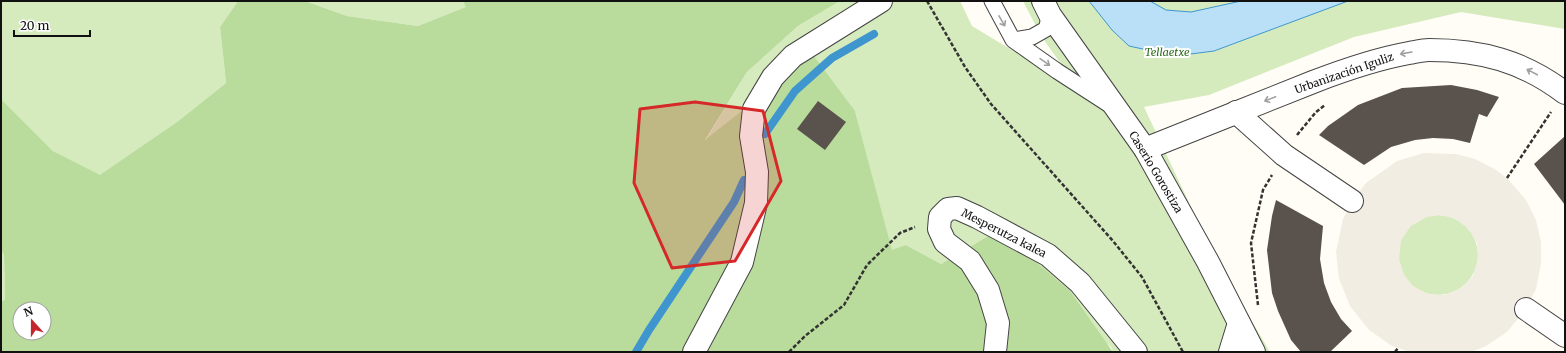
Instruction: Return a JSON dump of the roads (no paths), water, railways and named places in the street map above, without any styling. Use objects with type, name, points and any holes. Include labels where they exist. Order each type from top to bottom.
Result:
[{"type":"street","points":[[694,352],[742,262],[756,203],[757,172],[751,136],[754,109],[773,77],[792,56],[881,1]]},
{"type":"street","name":"Caserio Gorostiza","points":[[1047,8],[1145,149],[1208,262],[1254,352]]},
{"type":"street","name":"Urbanización Iguliz","points":[[1145,149],[1345,70],[1389,56],[1428,50],[1472,52],[1499,58],[1523,67],[1551,82],[1559,100]]},
{"type":"street","points":[[1236,112],[1284,155],[1352,201]]},
{"type":"street","name":"Mesperutza kalea","points":[[996,352],[998,323],[988,290],[970,261],[945,242],[939,229],[940,217],[948,209],[957,208],[978,217],[1048,255],[1080,283],[1136,352]]},
{"type":"street","points":[[1526,309],[1565,336]]},
{"type":"street","points":[[1230,352],[1239,322]]},
{"type":"lane","points":[[992,1],[1013,40],[1118,111]]},
{"type":"lane","points":[[1013,40],[1032,37],[1046,29],[1047,8]]},
{"type":"water","points":[[1089,1],[1150,1],[1166,10],[1191,12],[1241,1],[1348,1],[1214,51],[1175,56],[1129,46],[1112,30]]},
{"type":"waterway","points":[[765,134],[795,91],[832,58],[874,34]]},
{"type":"waterway","points":[[636,352],[734,202],[744,180]]},
{"type":"park label","name":"Tellaetxe","points":[[1167,52]]}]
